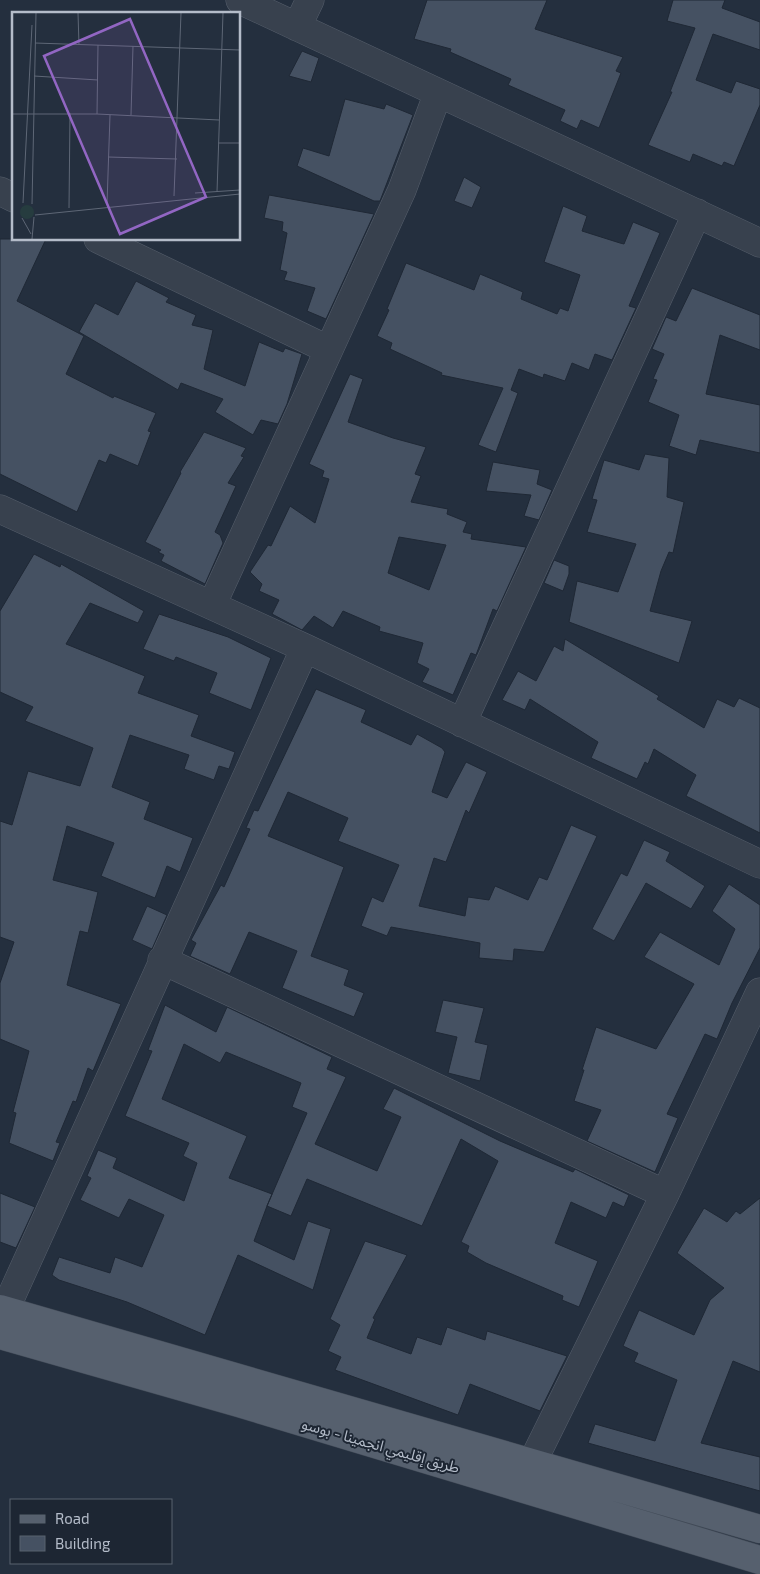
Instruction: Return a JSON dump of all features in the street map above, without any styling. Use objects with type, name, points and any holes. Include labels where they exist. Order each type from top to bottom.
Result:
[{"type":"main road","name":"طريق إقليمي انجمينا - بوسو","points":[[2,1318],[532,1463],[760,1529]]},
{"type":"main road","name":"طريق إقليمي انجمينا - بوسو","points":[[2,1318],[268,1412],[760,1560]]},
{"type":"street","points":[[240,0],[760,243]]},
{"type":"street","points":[[297,27],[310,0]]},
{"type":"street","points":[[212,605],[327,349],[402,190],[438,93]]},
{"type":"street","points":[[0,192],[12,197]]},
{"type":"street","points":[[462,724],[697,213]]},
{"type":"street","points":[[100,240],[327,349]]},
{"type":"street","points":[[3,518],[212,605],[760,864]]},
{"type":"street","points":[[2,1318],[162,960],[305,648]]},
{"type":"street","points":[[162,960],[665,1194]]},
{"type":"street","points":[[532,1463],[665,1194],[760,992]]},
{"type":"building","points":[[427,0],[547,0],[535,29],[623,57],[616,71],[621,73],[599,128],[581,120],[577,129],[560,121],[565,110],[508,85],[511,79],[450,52],[451,49],[414,39]]},
{"type":"building","points":[[673,0],[725,0],[722,8],[760,22],[760,50],[713,34],[696,80],[731,93],[736,81],[760,89],[760,105],[734,166],[724,162],[722,166],[693,154],[690,162],[648,145],[672,92],[670,92],[695,28],[667,21]]},
{"type":"building","points":[[302,51],[319,58],[311,82],[289,76]]},
{"type":"building","points":[[345,99],[384,109],[386,104],[413,115],[380,201],[374,201],[297,166],[303,148],[329,156]]},
{"type":"building","points":[[464,177],[481,187],[472,208],[454,201]]},
{"type":"building","points":[[269,195],[374,214],[326,319],[307,311],[315,288],[284,280],[287,272],[280,270],[287,233],[282,231],[283,222],[264,218]]},
{"type":"building","points":[[563,206],[587,216],[582,231],[620,243],[624,244],[633,222],[660,233],[629,306],[636,308],[612,360],[595,354],[589,370],[572,363],[565,381],[544,374],[543,378],[519,369],[511,390],[518,393],[496,452],[478,445],[503,388],[441,375],[442,373],[390,349],[392,343],[377,336],[389,310],[387,309],[406,263],[474,290],[480,274],[523,292],[521,299],[557,314],[560,308],[568,311],[580,275],[544,262]]},
{"type":"building","points":[[0,239],[46,240],[17,301],[84,336],[66,374],[113,398],[114,396],[156,413],[148,431],[151,432],[138,466],[110,454],[106,463],[99,460],[77,512],[0,474]]},
{"type":"building","points":[[136,281],[169,298],[166,302],[196,315],[192,325],[213,330],[204,369],[245,386],[259,342],[283,352],[285,348],[302,354],[287,404],[278,424],[261,420],[253,435],[215,412],[223,399],[181,383],[178,390],[79,332],[95,303],[118,315]]},
{"type":"building","points":[[692,288],[760,315],[760,350],[720,335],[706,394],[760,405],[760,453],[700,440],[696,455],[669,446],[679,415],[648,402],[657,380],[653,379],[664,354],[652,349],[666,317],[676,321]]},
{"type":"building","points":[[350,374],[363,379],[348,422],[393,438],[426,447],[415,474],[421,476],[411,502],[448,509],[447,514],[467,522],[463,532],[472,534],[471,539],[526,547],[497,611],[493,609],[476,655],[471,653],[453,695],[422,682],[429,669],[417,663],[423,643],[379,631],[380,627],[343,611],[333,628],[314,616],[302,630],[272,614],[279,600],[259,591],[262,584],[250,572],[268,545],[271,546],[290,506],[315,523],[329,479],[322,477],[324,471],[309,464]],"holes":[[[399,537],[446,545],[429,590],[388,573]]]},
{"type":"building","points":[[204,432],[246,448],[241,456],[244,457],[228,483],[236,486],[215,532],[220,535],[223,543],[205,584],[161,561],[164,555],[158,552],[161,550],[145,542],[180,472]]},
{"type":"building","points":[[645,454],[669,458],[667,497],[684,502],[673,553],[669,552],[661,571],[650,611],[692,621],[679,663],[569,622],[577,581],[618,592],[636,544],[587,532],[597,500],[592,499],[604,460],[639,470]]},
{"type":"building","points":[[493,462],[540,470],[537,484],[552,490],[539,520],[524,516],[531,495],[486,491]]},
{"type":"building","points":[[34,554],[60,567],[61,564],[144,611],[138,623],[90,603],[66,644],[145,676],[138,693],[199,715],[191,736],[235,752],[229,769],[219,766],[214,780],[184,769],[189,755],[130,735],[112,787],[150,802],[144,819],[193,838],[180,872],[167,866],[155,898],[101,876],[114,843],[67,826],[53,880],[98,892],[88,933],[80,931],[67,985],[121,1004],[93,1071],[88,1068],[76,1102],[73,1101],[56,1142],[60,1143],[53,1161],[9,1143],[16,1113],[13,1112],[29,1051],[0,1039],[0,983],[14,942],[0,937],[0,821],[12,825],[28,771],[80,786],[93,748],[25,721],[33,707],[0,692],[0,611]]},
{"type":"building","points":[[554,560],[569,566],[569,574],[563,591],[544,583]]},
{"type":"building","points":[[159,614],[228,637],[271,658],[251,710],[209,693],[217,673],[176,657],[174,661],[143,649]]},
{"type":"building","points":[[565,639],[659,696],[657,699],[704,728],[717,699],[734,707],[739,698],[760,708],[760,833],[686,796],[696,775],[654,749],[648,764],[645,762],[637,779],[591,758],[598,742],[530,699],[525,710],[502,700],[518,671],[536,681],[554,646],[563,651]]},
{"type":"building","points":[[316,689],[366,710],[361,722],[411,745],[417,734],[442,748],[445,752],[432,792],[447,798],[466,762],[487,772],[469,813],[466,810],[446,862],[434,858],[419,906],[465,916],[468,897],[489,900],[495,886],[528,900],[539,877],[547,880],[571,825],[597,836],[544,952],[514,949],[513,961],[479,958],[480,943],[391,927],[387,936],[361,926],[372,897],[383,902],[399,865],[338,841],[348,818],[288,792],[268,836],[344,867],[311,956],[349,970],[344,985],[364,993],[354,1017],[282,988],[297,951],[249,932],[230,974],[190,956],[196,943],[191,940],[221,885],[224,887],[250,829],[246,828],[254,810],[258,811]]},
{"type":"building","points":[[644,840],[670,852],[666,861],[705,886],[691,909],[646,883],[614,941],[592,929],[621,873],[627,876]]},
{"type":"building","points":[[729,884],[760,905],[760,948],[732,1003],[717,1039],[705,1034],[667,1114],[678,1118],[655,1172],[587,1141],[601,1110],[574,1101],[596,1027],[656,1049],[694,984],[644,957],[660,932],[719,965],[735,929],[712,911]]},
{"type":"building","points":[[147,906],[167,915],[152,949],[132,940]]},
{"type":"building","points":[[443,1000],[484,1008],[475,1042],[488,1045],[480,1081],[448,1073],[457,1037],[435,1032]]},
{"type":"building","points":[[165,1005],[216,1032],[227,1007],[332,1057],[327,1069],[346,1077],[315,1144],[377,1171],[401,1117],[383,1109],[394,1088],[500,1141],[573,1172],[575,1169],[629,1195],[624,1207],[613,1202],[606,1218],[571,1202],[555,1243],[598,1261],[579,1307],[562,1300],[563,1296],[486,1263],[467,1252],[469,1246],[461,1242],[498,1161],[461,1139],[422,1226],[307,1179],[291,1216],[267,1206],[254,1241],[294,1260],[308,1221],[331,1229],[313,1290],[238,1255],[205,1335],[127,1302],[59,1280],[52,1275],[59,1257],[110,1273],[115,1257],[142,1267],[164,1215],[129,1199],[119,1218],[80,1200],[91,1178],[87,1176],[98,1150],[117,1158],[113,1168],[184,1201],[197,1163],[183,1156],[189,1143],[125,1116],[152,1051],[148,1050]],"holes":[[[184,1044],[220,1063],[226,1052],[301,1083],[292,1107],[307,1113],[267,1206],[272,1194],[229,1178],[247,1136],[162,1099]]]},
{"type":"building","points":[[0,1193],[35,1207],[16,1248],[0,1242]]},
{"type":"building","points":[[760,1198],[760,1372],[733,1361],[701,1443],[760,1457],[760,1491],[588,1443],[595,1424],[655,1441],[677,1380],[634,1362],[638,1353],[623,1346],[629,1332],[639,1310],[694,1335],[710,1300],[724,1288],[677,1253],[704,1208],[727,1222],[736,1211],[740,1214]]},
{"type":"building","points":[[365,1241],[407,1255],[373,1318],[375,1319],[367,1338],[411,1354],[417,1337],[441,1345],[447,1327],[485,1340],[487,1331],[567,1356],[540,1411],[470,1384],[458,1415],[335,1370],[341,1357],[328,1351],[340,1325],[330,1319]]}]
